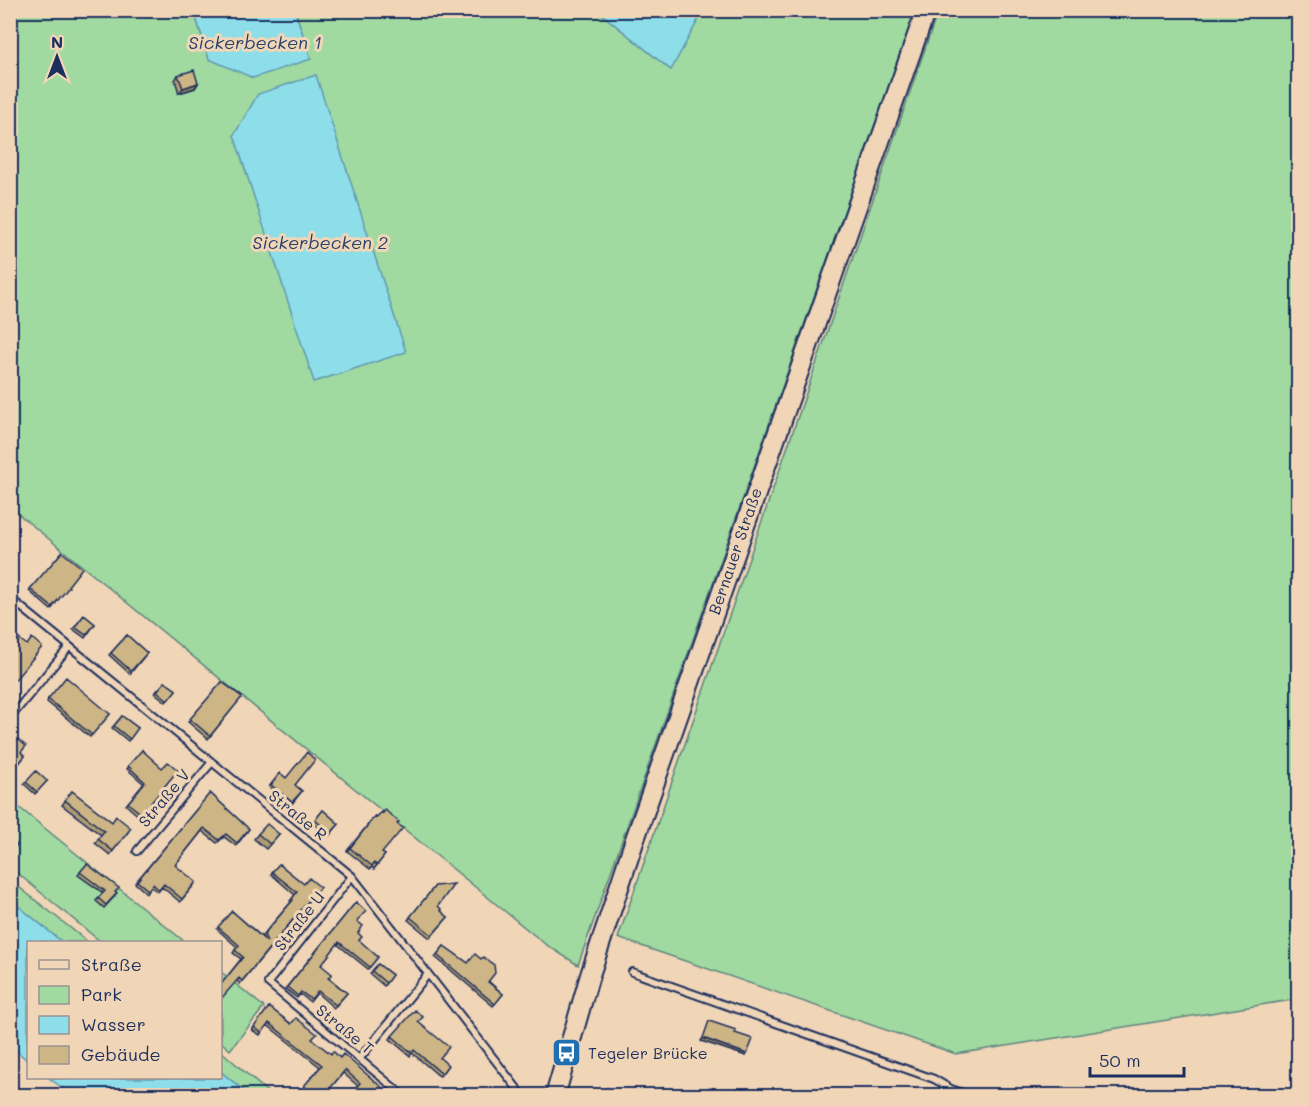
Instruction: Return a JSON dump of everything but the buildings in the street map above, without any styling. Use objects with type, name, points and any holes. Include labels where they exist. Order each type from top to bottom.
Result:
[{"type":"main road","name":"Bernauer Straße","points":[[555,1095],[634,842],[926,10]]},
{"type":"lane","name":"Straße R","points":[[10,598],[352,876],[523,1095]]},
{"type":"lane","points":[[10,718],[69,646]]},
{"type":"lane","name":"Straße V","points":[[137,851],[212,762]]},
{"type":"lane","name":"Straße U","points":[[268,983],[352,876]]},
{"type":"lane","points":[[632,972],[934,1079],[949,1092],[972,1095]]},
{"type":"lane","points":[[360,1058],[428,974]]},
{"type":"lane","name":"Straße T","points":[[268,983],[404,1095]]},
{"type":"green space","points":[[10,11],[194,11],[209,59],[311,59],[295,11],[598,11],[670,69],[703,11],[915,11],[578,965],[545,944],[11,508]]},
{"type":"green space","points":[[938,11],[1298,11],[1298,999],[956,1054],[618,938]]},
{"type":"green space","points":[[10,800],[184,941],[100,941],[11,868]]},
{"type":"green space","points":[[10,880],[87,941],[61,941],[11,900]]},
{"type":"green space","points":[[222,973],[264,1007],[230,1050],[222,1043]]},
{"type":"green space","points":[[222,1052],[271,1095],[249,1095],[222,1073]]},
{"type":"water","name":"Sickerbecken 1","points":[[194,11],[295,11],[311,59],[253,78],[209,59]]},
{"type":"water","points":[[598,11],[703,11],[671,70]]},
{"type":"water","name":"Sickerbecken 2","points":[[316,75],[406,352],[314,382],[234,135],[258,94]]},
{"type":"water","points":[[11,900],[61,941],[27,941],[27,1060],[11,1046]]},
{"type":"water","points":[[222,1073],[249,1095],[72,1095],[50,1079],[222,1079]]},
{"type":"place","name":"Tegeler Brücke","points":[[567,1053]]}]
